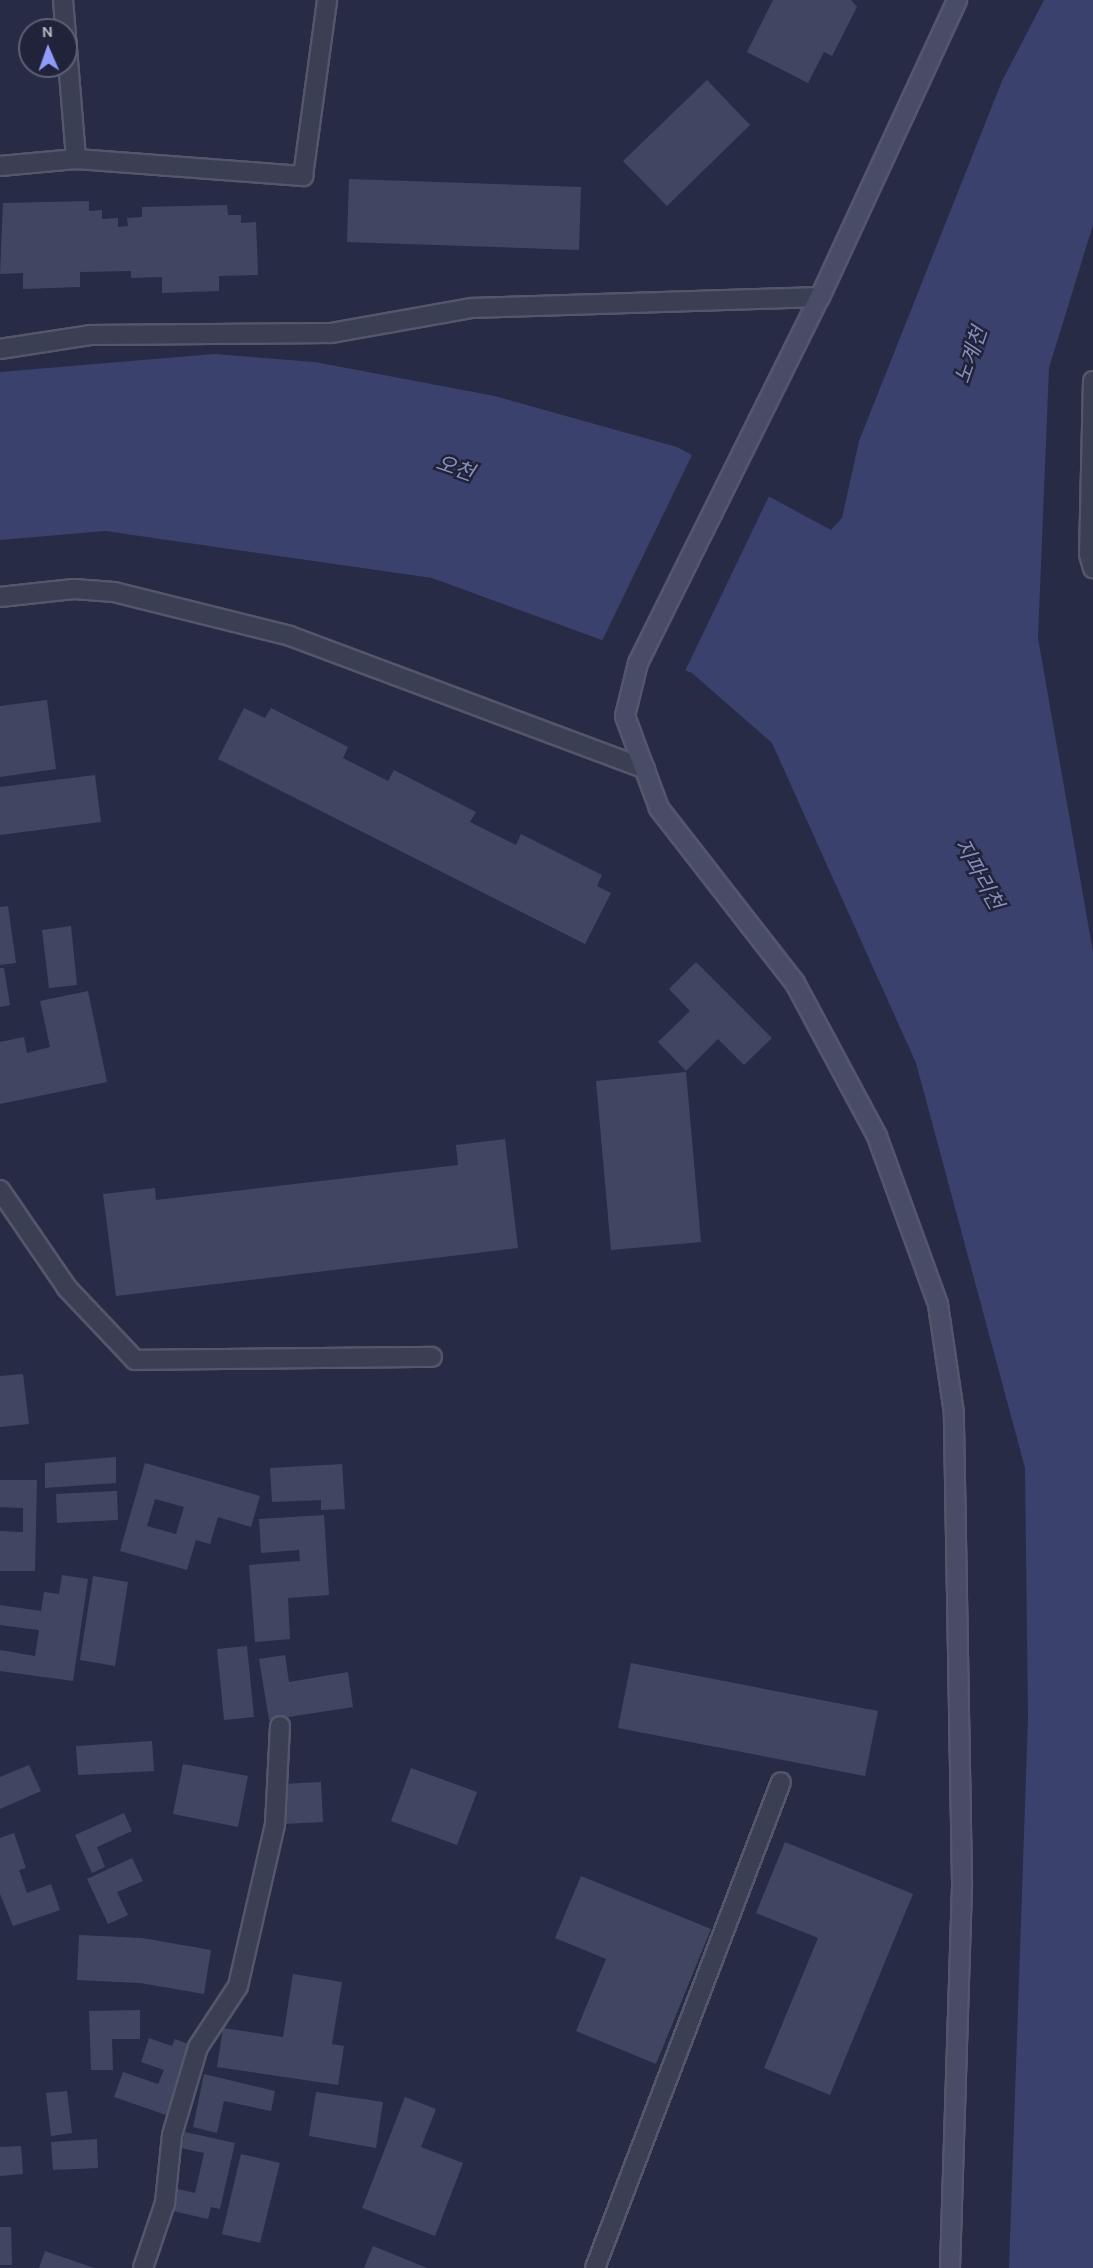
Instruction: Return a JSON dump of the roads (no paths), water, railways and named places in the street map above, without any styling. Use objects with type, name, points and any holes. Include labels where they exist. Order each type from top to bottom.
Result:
[{"type":"street","points":[[63,0],[76,159]]},
{"type":"street","points":[[0,166],[76,159],[303,176],[327,0]]},
{"type":"street","points":[[950,2268],[962,1882],[954,1413],[938,1304],[877,1136],[795,983],[659,808],[625,716],[638,663],[820,297],[957,0]]},
{"type":"street","points":[[0,349],[90,335],[331,333],[472,308],[820,297]]},
{"type":"street","points":[[1093,381],[1089,519],[1093,568]]},
{"type":"street","points":[[0,597],[74,589],[114,591],[290,636],[645,769]]},
{"type":"street","points":[[0,1190],[67,1288],[135,1360],[432,1357]]},
{"type":"street","points":[[143,2268],[165,2203],[172,2135],[198,2047],[238,1986],[275,1825],[280,1726]]},
{"type":"street","points":[[595,2268],[781,1782]]},
{"type":"water","points":[[1044,0],[1093,0],[1093,225],[1049,368],[1038,638],[1093,952],[1093,2268],[1009,2268],[1028,1718],[1025,1468],[916,1063],[772,743],[692,673],[432,578],[105,531],[0,540],[0,372],[214,354],[315,362],[495,396],[677,447],[831,530],[842,518],[859,441],[1002,81]]},
{"type":"water label","name":"노계천","points":[[971,355]]},
{"type":"water label","name":"오천","points":[[455,468]]},
{"type":"water label","name":"지파리천","points":[[979,874]]}]
